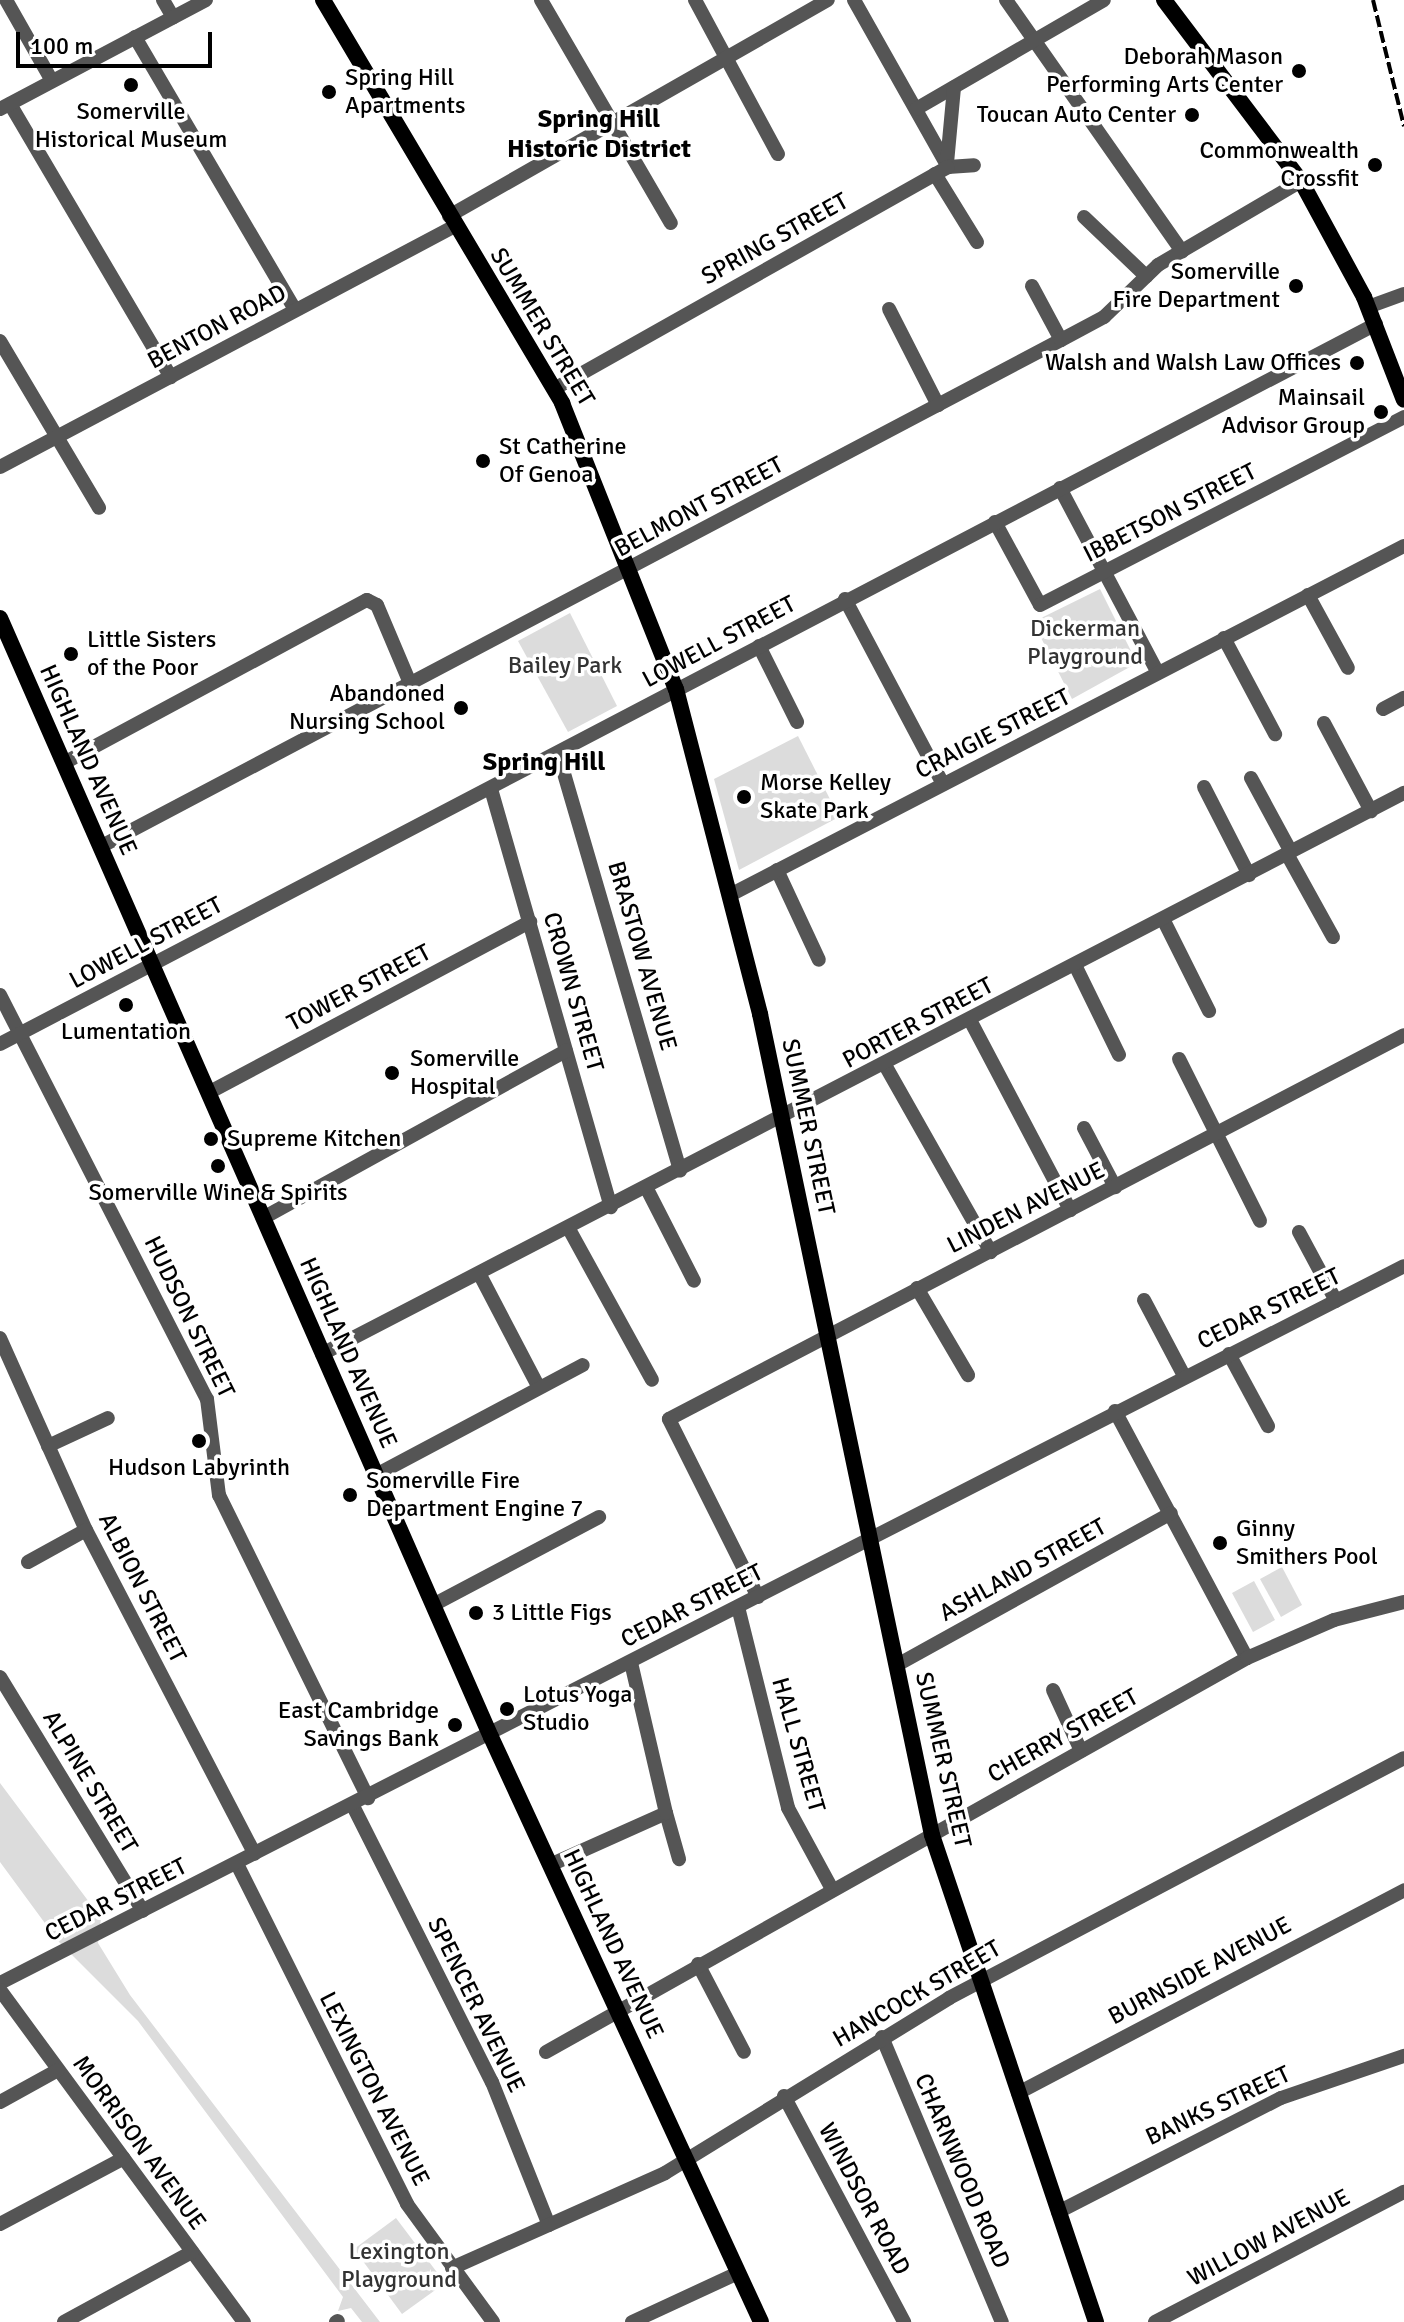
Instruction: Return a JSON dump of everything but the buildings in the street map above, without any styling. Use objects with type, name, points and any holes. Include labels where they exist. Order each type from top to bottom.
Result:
[{"type":"main road","name":"SUMMER STREET","points":[[323,0],[554,389],[630,569],[676,689],[730,895],[781,1119],[932,1835],[1096,2322]]},
{"type":"main road","points":[[1171,2],[1301,181],[1376,324],[1404,400]]},
{"type":"main road","name":"HIGHLAND AVENUE","points":[[0,618],[491,1737],[761,2322]]},
{"type":"street","points":[[6,0],[52,81]]},
{"type":"street","points":[[163,0],[173,17]]},
{"type":"street","points":[[171,377],[5,106],[206,0]]},
{"type":"street","points":[[541,0],[671,223]]},
{"type":"street","points":[[695,0],[778,154]]},
{"type":"street","name":"BENTON ROAD","points":[[0,467],[295,310],[452,221],[613,119],[828,0]]},
{"type":"street","points":[[854,0],[916,109],[941,171],[977,242]]},
{"type":"street","points":[[1006,0],[1182,251]]},
{"type":"street","points":[[916,109],[1104,0]]},
{"type":"street","points":[[135,37],[295,310]]},
{"type":"street","points":[[941,171],[954,87]]},
{"type":"street","points":[[941,171],[974,165]]},
{"type":"street","name":"SPRING STREET","points":[[554,389],[941,171]]},
{"type":"street","name":"BELMONT STREET","points":[[100,847],[1104,317],[1146,276],[1182,251],[1301,181]]},
{"type":"street","points":[[1084,217],[1146,276]]},
{"type":"street","points":[[1032,286],[1061,340]]},
{"type":"street","points":[[1368,307],[1404,294]]},
{"type":"street","points":[[889,309],[938,405]]},
{"type":"street","name":"LOWELL STREET","points":[[0,1044],[491,789],[845,599],[1376,324]]},
{"type":"street","points":[[0,341],[99,508]]},
{"type":"street","name":"IBBETSON STREET","points":[[995,522],[1040,605],[1404,417]]},
{"type":"street","points":[[1060,488],[1158,673]]},
{"type":"street","name":"CRAIGIE STREET","points":[[730,895],[1404,546]]},
{"type":"street","points":[[1308,595],[1348,668]]},
{"type":"street","points":[[845,599],[943,784]]},
{"type":"street","points":[[64,763],[367,600],[377,605],[410,683]]},
{"type":"street","points":[[1224,638],[1275,734]]},
{"type":"street","points":[[759,646],[797,722]]},
{"type":"street","points":[[1383,709],[1404,698]]},
{"type":"street","points":[[1324,723],[1371,811]]},
{"type":"street","name":"BRASTOW AVENUE","points":[[558,753],[680,1171]]},
{"type":"street","points":[[1251,778],[1333,937]]},
{"type":"street","points":[[1204,787],[1249,875]]},
{"type":"street","name":"CROWN STREET","points":[[491,789],[611,1207]]},
{"type":"street","name":"PORTER STREET","points":[[322,1354],[647,1189],[1404,793]]},
{"type":"street","points":[[777,870],[819,960]]},
{"type":"street","points":[[1163,919],[1209,1011]]},
{"type":"street","name":"TOWER STREET","points":[[208,1093],[530,922]]},
{"type":"street","points":[[1075,965],[1119,1055]]},
{"type":"street","name":"HUDSON STREET","points":[[0,995],[23,1032],[207,1399],[219,1495],[368,1798]]},
{"type":"street","points":[[970,1020],[1070,1210]]},
{"type":"street","name":"LINDEN AVENUE","points":[[758,1597],[669,1419],[1404,1035]]},
{"type":"street","points":[[263,1218],[566,1051]]},
{"type":"street","points":[[1179,1059],[1260,1221]]},
{"type":"street","points":[[885,1065],[934,1161],[991,1252]]},
{"type":"street","points":[[1084,1128],[1115,1187]]},
{"type":"street","points":[[647,1189],[694,1281]]},
{"type":"street","points":[[569,1229],[652,1380]]},
{"type":"street","points":[[1299,1232],[1336,1301]]},
{"type":"street","name":"CEDAR STREET","points":[[0,1983],[255,1854],[354,1808],[1115,1411],[1404,1266]]},
{"type":"street","points":[[480,1275],[539,1388]]},
{"type":"street","points":[[917,1288],[968,1375]]},
{"type":"street","points":[[1144,1300],[1184,1376]]},
{"type":"street","name":"ALBION STREET","points":[[0,1338],[5,1364],[48,1446],[86,1530],[255,1854]]},
{"type":"street","points":[[1229,1354],[1268,1426]]},
{"type":"street","points":[[376,1475],[583,1365]]},
{"type":"street","points":[[1115,1411],[1247,1658]]},
{"type":"street","points":[[48,1446],[108,1418]]},
{"type":"street","name":"ASHLAND STREET","points":[[897,1665],[1171,1513]]},
{"type":"street","points":[[433,1605],[599,1517]]},
{"type":"street","points":[[28,1562],[86,1530]]},
{"type":"street","name":"CHERRY STREET","points":[[546,2052],[616,2009],[1247,1658],[1334,1620],[1404,1602]]},
{"type":"street","name":"HALL STREET","points":[[738,1607],[788,1808],[832,1889]]},
{"type":"street","points":[[631,1662],[679,1859]]},
{"type":"street","name":"ALPINE STREET","points":[[0,1677],[143,1911]]},
{"type":"street","points":[[1053,1690],[1081,1751]]},
{"type":"street","name":"HANCOCK STREET","points":[[452,2268],[686,2160],[784,2096],[981,1981],[1404,1758]]},
{"type":"street","name":"SPENCER AVENUE","points":[[354,1808],[492,2082],[549,2225]]},
{"type":"street","points":[[550,1865],[666,1813]]},
{"type":"street","name":"LEXINGTON AVENUE","points":[[237,1864],[407,2204],[493,2322]]},
{"type":"street","name":"BURNSIDE AVENUE","points":[[1018,2093],[1404,1890]]},
{"type":"street","points":[[698,1964],[744,2052]]},
{"type":"street","name":"MORRISON AVENUE","points":[[0,1990],[244,2322]]},
{"type":"street","name":"CHARNWOOD ROAD","points":[[882,2037],[1002,2322]]},
{"type":"street","name":"BANKS STREET","points":[[1058,2212],[1281,2098],[1404,2056]]},
{"type":"street","points":[[0,2102],[58,2070]]},
{"type":"street","name":"WINDSOR ROAD","points":[[784,2096],[904,2322]]},
{"type":"street","points":[[0,2224],[124,2158]]},
{"type":"street","name":"WILLOW AVENUE","points":[[1155,2322],[1404,2192]]},
{"type":"street","points":[[64,2322],[192,2252]]},
{"type":"street","points":[[632,2322],[738,2273]]},
{"type":"green space","name":"Dickerman Playground","points":[[1100,589],[1137,663],[1072,699],[1033,622]]},
{"type":"green space","name":"Bailey Park","points":[[570,613],[617,706],[568,732],[518,641]]},
{"type":"green space","points":[[798,736],[839,817],[739,870],[714,779]]},
{"type":"green space","points":[[1282,1567],[1302,1605],[1281,1617],[1260,1579]]},
{"type":"green space","points":[[1254,1581],[1275,1620],[1253,1632],[1232,1593]]},
{"type":"green space","points":[[0,1783],[101,1918],[98,1943],[130,1995],[380,2322],[362,2322],[351,2308],[338,2311],[343,2297],[138,2021],[58,1941],[0,1862]]},
{"type":"green space","name":"Lexington Playground","points":[[396,2218],[445,2283],[402,2314],[354,2249]]},
{"type":"railway","points":[[1373,0],[1404,126]]},
{"type":"place","name":"Deborah Mason Performing Arts Center","points":[[1299,71]]},
{"type":"place","name":"Somerville Historical Museum","points":[[131,85]]},
{"type":"place","name":"Spring Hill Apartments","points":[[329,92]]},
{"type":"place","name":"Toucan Auto Center","points":[[1192,115]]},
{"type":"place","name":"Commonwealth Crossfit","points":[[1375,165]]},
{"type":"place","name":"Somerville Fire Department","points":[[1296,286]]},
{"type":"place","name":"Walsh and Walsh Law Offices","points":[[1357,363]]},
{"type":"place","name":"Mainsail Advisor Group","points":[[1381,412]]},
{"type":"place","name":"St Catherine Of Genoa","points":[[483,461]]},
{"type":"place","name":"Little Sisters of the Poor","points":[[71,654]]},
{"type":"place","name":"Abandoned Nursing School","points":[[461,708]]},
{"type":"place","name":"Morse Kelley Skate Park","points":[[744,797]]},
{"type":"place","name":"Lumentation","points":[[126,1005]]},
{"type":"place","name":"Somerville Hospital","points":[[392,1073]]},
{"type":"place","name":"Supreme Kitchen","points":[[211,1139]]},
{"type":"place","name":"Somerville Wine & Spirits","points":[[218,1166]]},
{"type":"place","name":"Hudson Labyrinth","points":[[199,1441]]},
{"type":"place","name":"Somerville Fire Department Engine 7","points":[[350,1495]]},
{"type":"place","name":"Ginny Smithers Pool","points":[[1220,1543]]},
{"type":"place","name":"3 Little Figs","points":[[476,1613]]},
{"type":"place","name":"Lotus Yoga Studio","points":[[507,1709]]},
{"type":"place","name":"East Cambridge Savings Bank","points":[[455,1725]]},
{"type":"district","name":"Spring Hill Historic District","points":[[599,135]]},
{"type":"district","name":"Spring Hill","points":[[544,763]]}]
